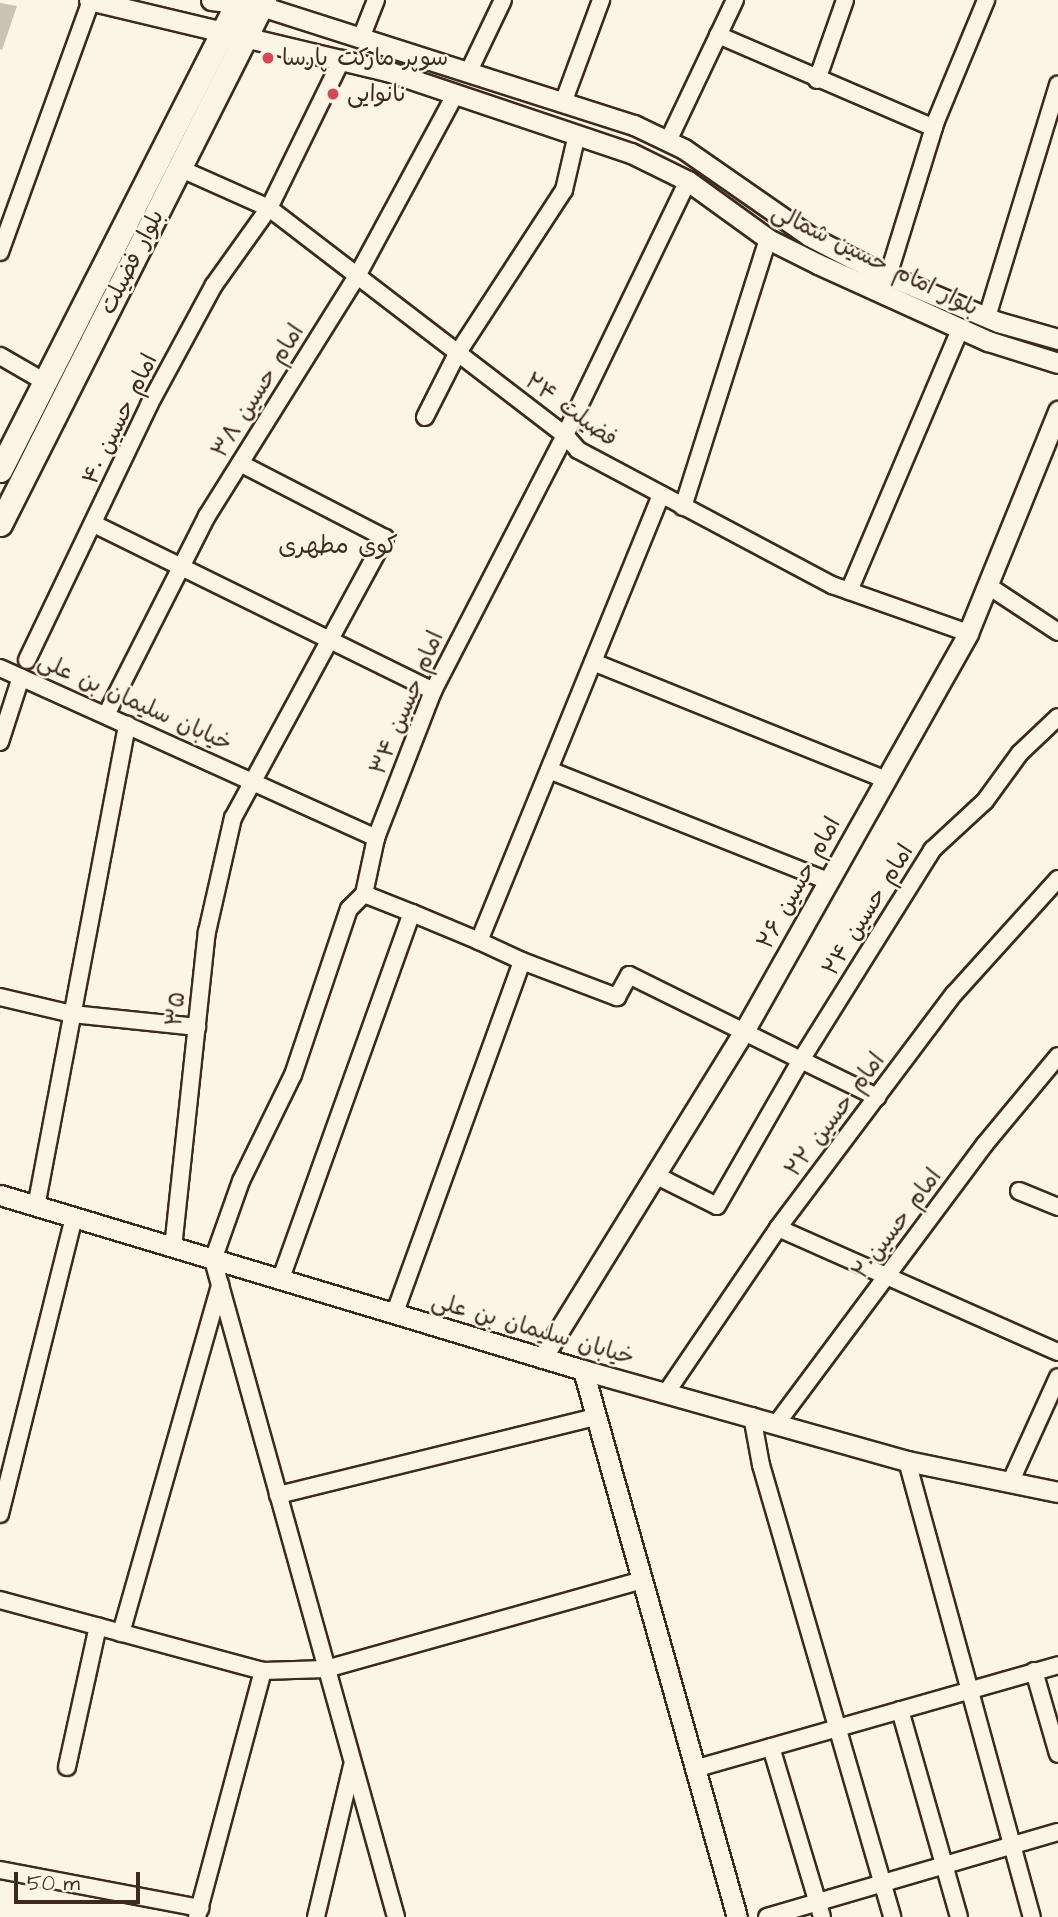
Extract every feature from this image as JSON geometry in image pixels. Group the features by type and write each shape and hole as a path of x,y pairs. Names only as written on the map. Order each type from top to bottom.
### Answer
{"main road":[{"name":"بلوار فضیلت","path":"0,470 222,31 250,2"},
{"name":"بلوار فضیلت","path":"0,524 245,37 250,2"},
{"path":"73,327 94,337"}],"street":[{"name":"بلوار امام حسین شمالی","path":"90,0 342,59 577,134 688,181 768,239 960,329 1058,363"},
{"path":"0,252 90,0"},
{"name":"بلوار امام حسین شمالی","path":"212,0 250,2 563,103 668,141 809,236 888,276 987,317 1058,339"},
{"path":"361,38 376,0"},
{"path":"468,73 503,0"},
{"path":"563,103 601,0"},
{"path":"668,141 735,0"},
{"path":"817,80 845,0"},
{"path":"888,276 934,128 986,0"},
{"path":"718,35 817,80 934,128"},
{"name":"امام حسین ۴۰","path":"27,660 149,405 214,285 269,208 342,59"},
{"path":"497,107 507,85"},
{"path":"987,317 1052,120 1058,85"},
{"name":"امام حسین ۳۸","path":"106,716 182,565 240,463 356,278 455,94"},
{"path":"425,416 457,354 564,190 577,134"},
{"name":"فضیلت ۲۴","path":"179,168 269,208 356,278 565,435 578,450 683,507 849,591 968,633"},
{"name":"امام حسین ۳۴","path":"213,1260 240,1181 293,1075 349,909 364,894 376,838 433,691 565,435 688,181"},
{"path":"683,507 768,239"},
{"path":"849,591 960,329"},
{"path":"0,356 45,382"},
{"name":"امام حسین ۲۶","path":"542,1358 743,1033 968,633 1058,411"},
{"name":"۳۵","path":"173,1248 207,932 233,818 250,781 385,538 240,463"},
{"path":"479,941 661,495"},
{"path":"94,524 182,565 433,691"},
{"path":"988,585 1058,632"},
{"path":"593,662 886,780"},
{"name":"خیابان سلیمان بن علی","path":"0,668 376,838"},
{"path":"0,742 21,677"},
{"name":"امام حسین ۲۴","path":"655,1175 717,1206 801,1060 932,850 985,801 1020,753 1058,718"},
{"path":"36,1207 127,724"},
{"path":"549,770 828,881"},
{"name":"امام حسین ۲۲","path":"666,1392 778,1228 954,994 1058,879"},
{"path":"364,894 522,961 617,997 629,975 877,1097"},
{"path":"280,1281 412,913"},
{"path":"394,1315 522,961"},
{"path":"0,997 72,1014 197,1027"},
{"name":"امام حسین۲۰","path":"777,1423 985,1144 1058,1056"},
{"path":"1019,1191 1058,1207"},
{"name":"خیابان سلیمان بن علی","path":"0,1195 394,1315 907,1461 1058,1492"},
{"path":"0,1514 74,1218"},
{"path":"778,1228 1058,1352"},
{"path":"213,1260 396,1917"},
{"path":"121,1633 221,1284"},
{"path":"583,1370 639,1581 737,1917"},
{"path":"1010,1483 1058,1377"},
{"path":"752,1416 761,1465 892,1917"},
{"path":"278,1495 595,1417"},
{"path":"907,1461 1032,1917"},
{"path":"0,1600 263,1671 326,1669 639,1581"},
{"path":"67,1767 98,1626"},
{"path":"694,1769 1058,1665"},
{"path":"0,1870 199,1912 263,1671"},
{"path":"1034,1671 1058,1754"},
{"path":"900,1710 959,1917"},
{"path":"771,1747 820,1910"},
{"path":"316,1917 353,1763"},
{"path":"767,1917 820,1910 883,1883 1058,1832"}],"building":[{"path":"0,3 17,6 2,50 0,49"}],"place":[{"name":"سوپر مارکت پارسا","path":"268,58"},
{"name":"نانوایی","path":"333,94"}],"district":[{"name":"کوی مطهری","path":"338,547"}]}
